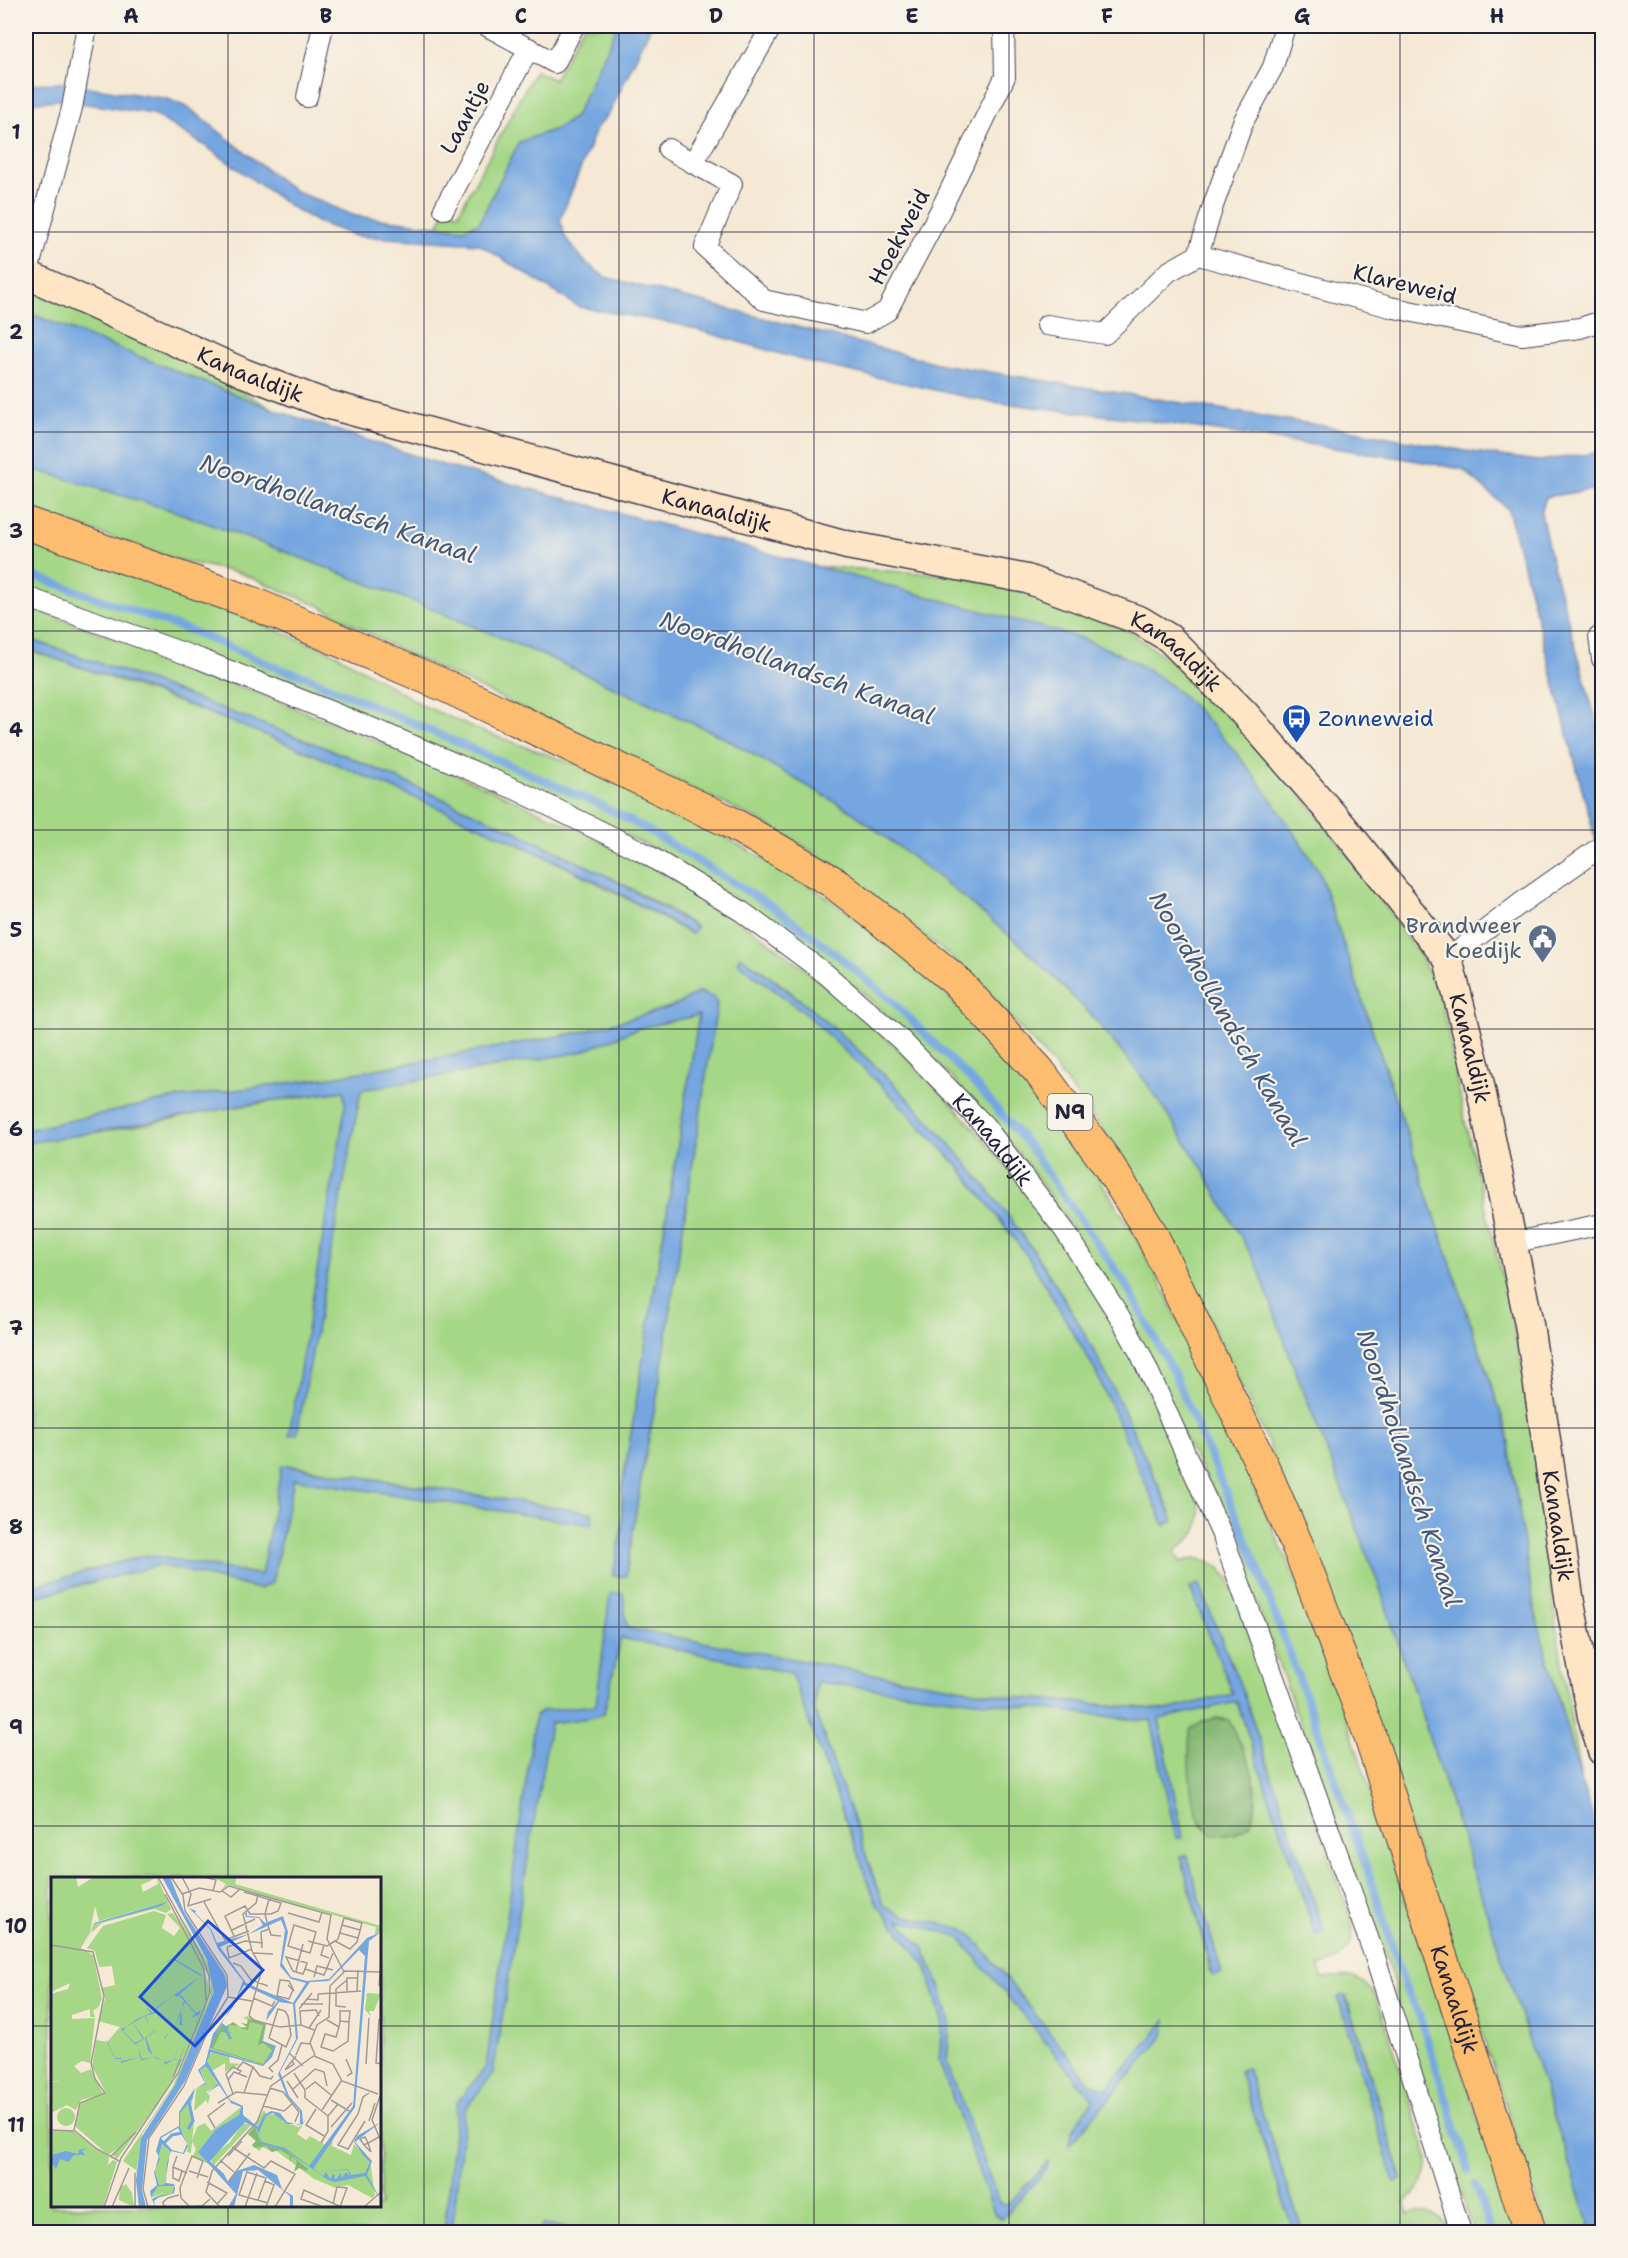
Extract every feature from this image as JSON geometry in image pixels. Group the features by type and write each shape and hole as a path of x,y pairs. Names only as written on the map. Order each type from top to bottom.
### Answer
{"main road":[{"name":"Kanaaldijk","path":"26,523 250,602 448,687 728,821 833,882 878,917 955,980 1039,1071 1107,1162 1151,1233 1267,1476 1301,1554 1367,1727 1530,2232"}],"street":[{"path":"26,274 72,108 87,26"},
{"path":"307,97 323,26"},
{"path":"487,26 555,63 574,26"},
{"path":"668,149 693,163 772,26"},
{"name":"Hoekweid","path":"693,163 732,184 705,247 764,300 866,323 887,311 940,211 1005,77 1004,26"},
{"path":"1047,325 1106,334 1168,272 1198,255 1243,122 1273,67 1285,26"},
{"name":"Laantje","path":"444,209 529,48"},
{"name":"Klareweid","path":"1198,255 1390,307 1522,335 1580,328 1602,321"},
{"name":"Kanaaldijk","path":"26,274 244,373 326,404 847,545 1027,579 1141,621 1169,638 1244,713 1344,828 1448,959 1479,1080 1529,1324 1570,1603 1592,1716 1602,1751"},
{"name":"Kanaaldijk","path":"26,597 158,643 349,718 518,790 641,851 741,911 826,974 901,1040 985,1126 1065,1231 1120,1317 1141,1355 1223,1537 1375,1958 1461,2232"},
{"path":"1602,635 1599,637 1602,659"},
{"path":"1448,959 1521,903 1599,848"},
{"path":"1511,1243 1602,1224"}],"green space":[{"path":"583,26 617,26 575,117 558,128 519,142 479,223 463,229 438,226 447,208 458,214 535,71 554,80"},
{"path":"26,289 109,319 275,410 26,312"},
{"path":"26,467 174,511 415,602 552,659 723,737 851,811 941,879 1022,946 1092,1015 1147,1083 1199,1163 1257,1265 1379,1585 1592,2232 1547,2232 1453,1946 1268,1442 1191,1280 1143,1189 1105,1132 1054,1066 995,1000 951,957 857,883 805,847 755,818 400,650 322,607 240,573 178,560 26,508"},
{"path":"26,538 180,591 336,654 424,706 476,729 580,766 698,822 805,882 851,915 927,977 959,1007 1030,1083 1090,1164 1131,1229 1164,1290 1295,1578 1341,1702 1515,2232 1473,2232 1446,2143 1439,2131 1395,1996 1394,1983 1372,1914 1366,1905 1250,1585 1246,1568 1218,1496 1210,1486 1067,1220 1028,1165 998,1129 953,1079 864,994 772,921 647,845 26,588"},
{"path":"807,566 954,575 1035,593 1128,631 1188,673 1289,779 1353,861 1419,954 1441,998 1465,1122 1511,1314 1535,1436 1554,1611 1581,1781 1534,1608 1507,1432 1319,871 1169,684 1117,653 1081,638"},
{"path":"26,606 232,683 385,745 516,801 595,838 672,879 745,925 829,988 906,1057 978,1133 1043,1215 1106,1312 1147,1390 1200,1507 1195,1533 1175,1551 1180,1562 1202,1559 1214,1563 1229,1579 1352,1920 1350,1945 1341,1956 1319,1967 1322,1979 1341,1976 1356,1979 1368,1987 1379,2003 1428,2157 1427,2170 1419,2188 1411,2198 1405,2201 1409,2214 1421,2213 1439,2218 1451,2232 1303,2232 1247,2068 1239,2071 1294,2232 26,2232 26,1599 160,1565 259,1589 272,1583 293,1479 592,1525 592,1513 288,1465 282,1466 262,1575 147,1555 26,1588 26,1143 149,1124 216,1110 344,1091 345,1108 296,1434 361,1090 581,1052 639,1028 699,1015 622,1489 622,1528 613,1576 625,1576 658,1391 717,1004 699,992 674,1006 582,1032 332,1077 170,1099 26,1130 26,649 197,709 366,775 531,850 691,934 696,927 613,879 513,830 344,755 136,676 26,638","holes":["740,957 770,976 841,1035 947,1142 1003,1210 1054,1282 1085,1334 1174,1521 1165,1525 1093,1366 1029,1258 961,1169 883,1087 806,1014 737,962","1199,1584 1243,1692 1321,1922 1316,1936 1237,1701 1159,1719 1183,1837 1176,1838 1151,1720 816,1681 814,1709 870,1886 791,1673 641,1631 884,1676 1013,1697 1166,1710 1234,1694 1190,1588","1188,1855 1212,1976 1181,1856","1346,1995 1402,2179 1394,2181 1338,1998"]},
{"path":"1216,1718 1229,1720 1244,1751 1255,1785 1255,1807 1250,1825 1235,1834 1213,1835 1204,1827 1196,1811 1191,1789 1190,1730 1202,1722"}],"water":[{"path":"617,26 651,26 610,112 597,127 560,220 565,237 585,262 605,277 941,364 1472,452 1539,461 1602,452 1602,488 1546,497 1541,513 1550,555 1602,742 1602,864 1508,509 1462,469 1136,419 985,401 812,363 677,324 579,307 479,244 355,236 317,222 290,206 204,145 153,114 60,100 26,103 26,84 62,83 168,99 189,108 293,190 355,216 463,229 479,223 519,142 558,128 575,117"},
{"name":"Noordhollandsch Kanaal","path":"26,312 275,410 446,466 1081,638 1127,658 1160,677 1192,705 1252,772 1319,871 1507,1432 1534,1608 1581,1781 1602,1845 1602,2232 1592,2232 1379,1585 1257,1265 1199,1163 1147,1083 1092,1016 1022,946 941,879 851,811 723,737 552,659 415,602 174,511 26,467"},
{"path":"26,638 136,676 344,755 513,830 613,879 696,927 692,934 612,889 550,858 308,752 150,690 26,649"},
{"path":"740,956 838,1032 884,1075 928,1120 1009,1217 1045,1268 1091,1344 1174,1521 1164,1525 1093,1366 1029,1258 961,1169 883,1087 806,1014 737,962"},
{"path":"699,992 715,998 717,1004 658,1391 626,1576 613,1576 622,1528 622,1489 699,1015 639,1028 581,1052 361,1090 297,1434 289,1435 345,1108 344,1091 264,1102 26,1143 26,1130 170,1099 332,1077 582,1032 674,1006"},
{"path":"282,1465 592,1513 592,1525 294,1479 272,1583 259,1589 160,1565 26,1599 26,1588 147,1555 261,1575"},
{"path":"1199,1584 1243,1692 1321,1922 1324,1933 1316,1936 1237,1702 1159,1719 1183,1838 1176,1838 1151,1720 816,1682 814,1709 884,1906 902,1915 964,1929 976,1940 1091,2084 1107,2088 1166,2020 1164,2036 1069,2145 1071,2132 1093,2100 958,1936 898,1920 923,1947 941,1989 950,2022 947,2062 1000,2204 1007,2205 1048,2162 1047,2169 1001,2220 994,2213 939,2061 942,2021 926,1966 876,1903 791,1673 621,1638 604,1714 550,1723 493,2074 465,2109 452,2232 444,2232 457,2102 486,2067 535,1716 542,1711 596,1705 610,1593 623,1593 627,1628 884,1676 1013,1697 1166,1710 1233,1694 1190,1587"},
{"path":"1187,1855 1222,1973 1213,1976 1181,1856"},
{"path":"1345,1995 1402,2179 1394,2182 1338,1997"},
{"path":"1247,2068 1303,2232 1294,2232 1239,2071"},
{"path":"542,2225 617,2232 538,2232"}],"waterway":[{"path":"26,573 196,633 282,670 305,676 596,803 646,829 776,909 835,953 892,1001 969,1078 1026,1142 1125,1283 1174,1374 1257,1565 1375,1892 1405,1987 1419,2014 1469,2170"},
{"path":"1475,2185 1491,2232"}],"place":[{"name":"Zonneweid","path":"1297,744"},
{"name":"Brandweer Koedijk","path":"1543,964"}]}
